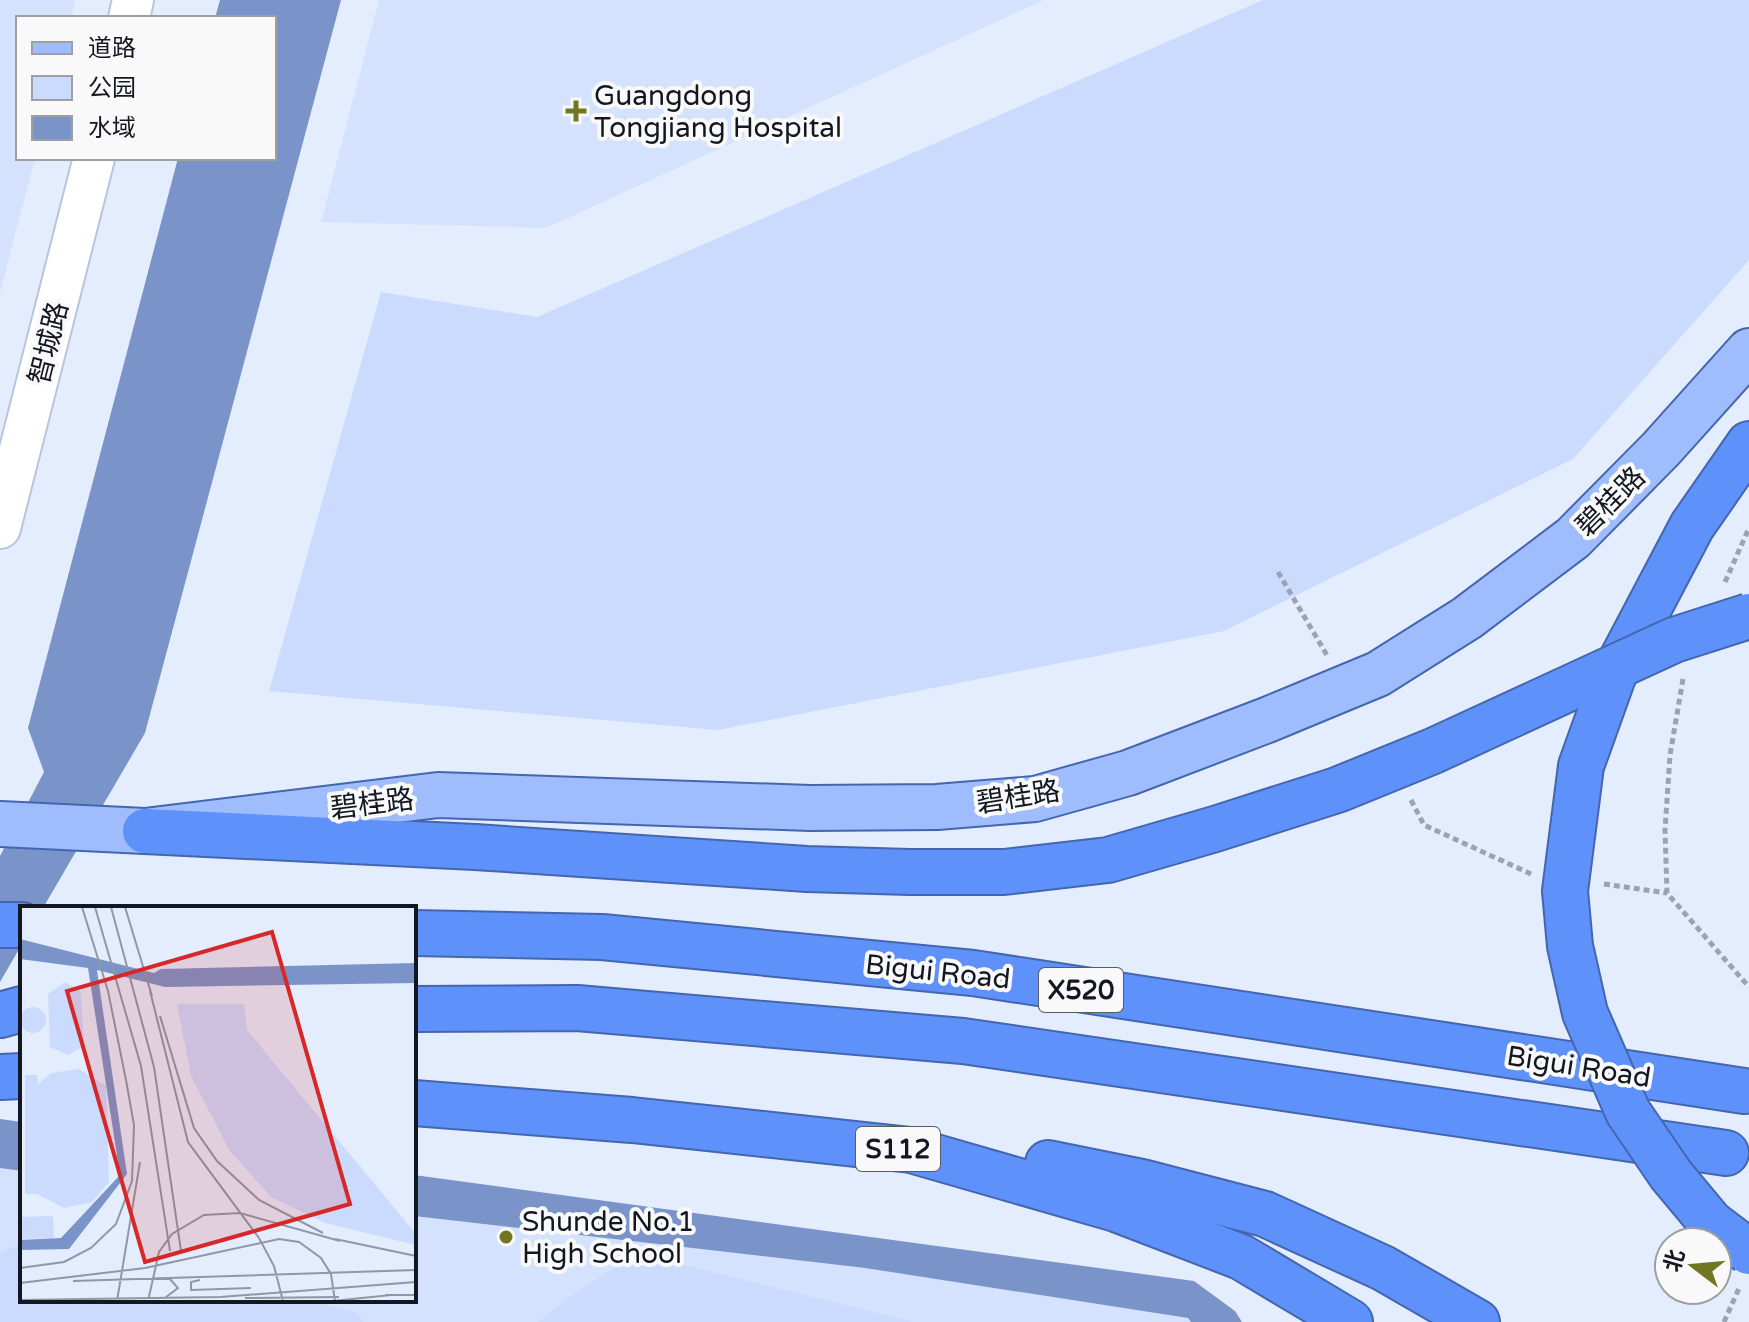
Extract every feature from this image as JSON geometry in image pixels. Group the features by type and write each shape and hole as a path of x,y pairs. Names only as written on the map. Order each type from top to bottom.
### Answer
{"highway":[{"path":"1749,444 1692,526 1614,674 1581,766 1565,891 1570,946 1585,1013 1628,1112 1671,1175 1711,1223 1749,1252"},
{"path":"145,831 475,847 792,869 1004,872 1108,860 1337,790 1433,751 1674,640 1737,600"},
{"name":"Bigui Road","path":"416,933 602,937 973,973 1744,1091"},
{"path":"0,1008 20,1009"},
{"name":"X520","path":"416,1009 577,1008 963,1041 1726,1153"},
{"path":"0,1015 20,1010"},
{"path":"0,1077 20,1076"},
{"name":"S112","path":"416,1103 632,1120 911,1150 1116,1209 1241,1257 1350,1322"},
{"path":"911,1150 1055,1164 1142,1182 1265,1214 1383,1268 1477,1322"}],"main road":[{"name":"碧桂路","path":"145,831 438,795 810,808 937,807 1035,799 1128,773 1378,674 1467,618 1573,538 1661,449 1749,351"},
{"path":"0,824 145,831"}],"street":[{"name":"智城路","path":"0,528 93,160"}],"path":[{"path":"1737,600 1749,528"},
{"path":"1687,669 1681,684 1670,755 1665,830 1667,893 1749,987"}],"shaded area":[{"path":"0,0 75,0 71,16 16,16 16,160 34,160 0,293"},
{"name":"Guangdong Tongjiang Hospital","path":"379,0 1044,0 546,228 321,222"},
{"name":"Shunde No.1 High School","path":"0,1168 20,1171 20,1302 416,1302 416,1216 865,1268 1189,1318 1191,1322 0,1322"}],"green space":[{"path":"1263,0 1749,0 1749,260 1573,459 1224,631 718,730 269,691 381,292 537,317"},
{"path":"20,1244 20,1302 313,1302 356,1312 363,1322 0,1322 0,1253"},
{"path":"636,1253 913,1322 538,1322"}],"water":[{"path":"220,0 341,0 145,733 44,906 20,906 20,947 0,982 0,856 44,772 28,728 177,160 276,160 276,16 216,16"},
{"path":"0,1119 20,1122 20,1171 0,1168"},
{"path":"416,1175 1194,1281 1235,1311 1242,1322 1191,1322 1188,1318 865,1268 416,1216"}],"place":[{"name":"Guangdong Tongjiang Hospital","path":"576,111"},
{"name":"Shunde No.1 High School","path":"506,1237"}]}
